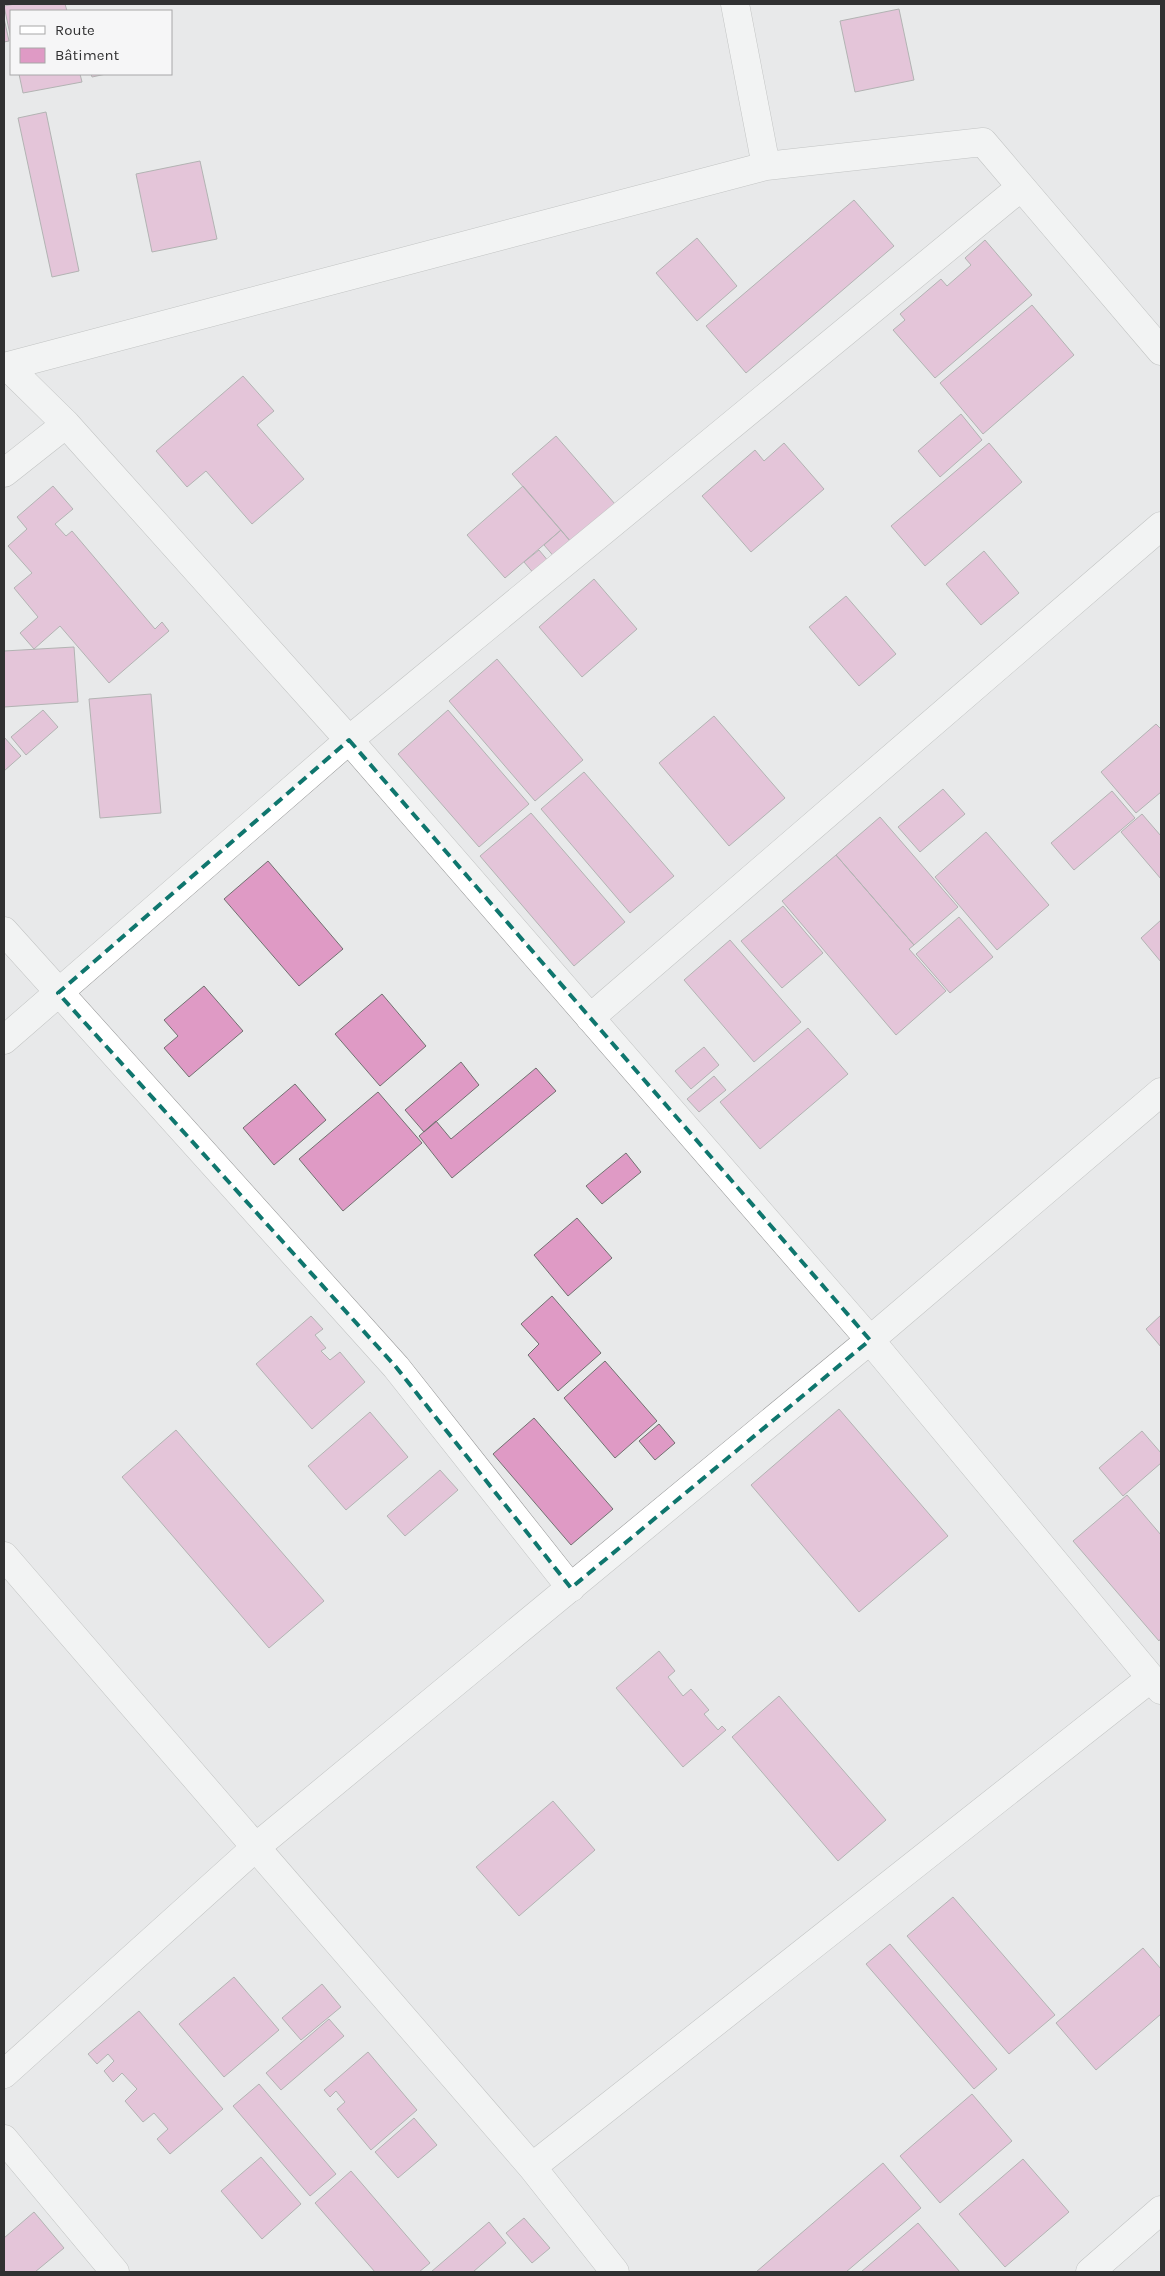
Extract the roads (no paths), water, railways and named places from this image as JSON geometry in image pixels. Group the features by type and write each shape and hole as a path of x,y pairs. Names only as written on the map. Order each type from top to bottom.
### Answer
{"street":[{"path":"735,4 766,166"},
{"path":"5,366 766,166 983,142 1161,351"},
{"path":"4,1040 348,740 1021,187"},
{"path":"5,366 66,424 348,740 870,1340 1156,1684 532,2167"},
{"path":"4,473 66,424"},
{"path":"590,1018 1161,526"},
{"path":"4,931 396,1367 571,1588"},
{"path":"4,2074 256,1847 870,1340 1161,1092"},
{"path":"4,1556 532,2167 615,2272"},
{"path":"4,2139 115,2272"},
{"path":"1090,2272 1161,2210"}]}
